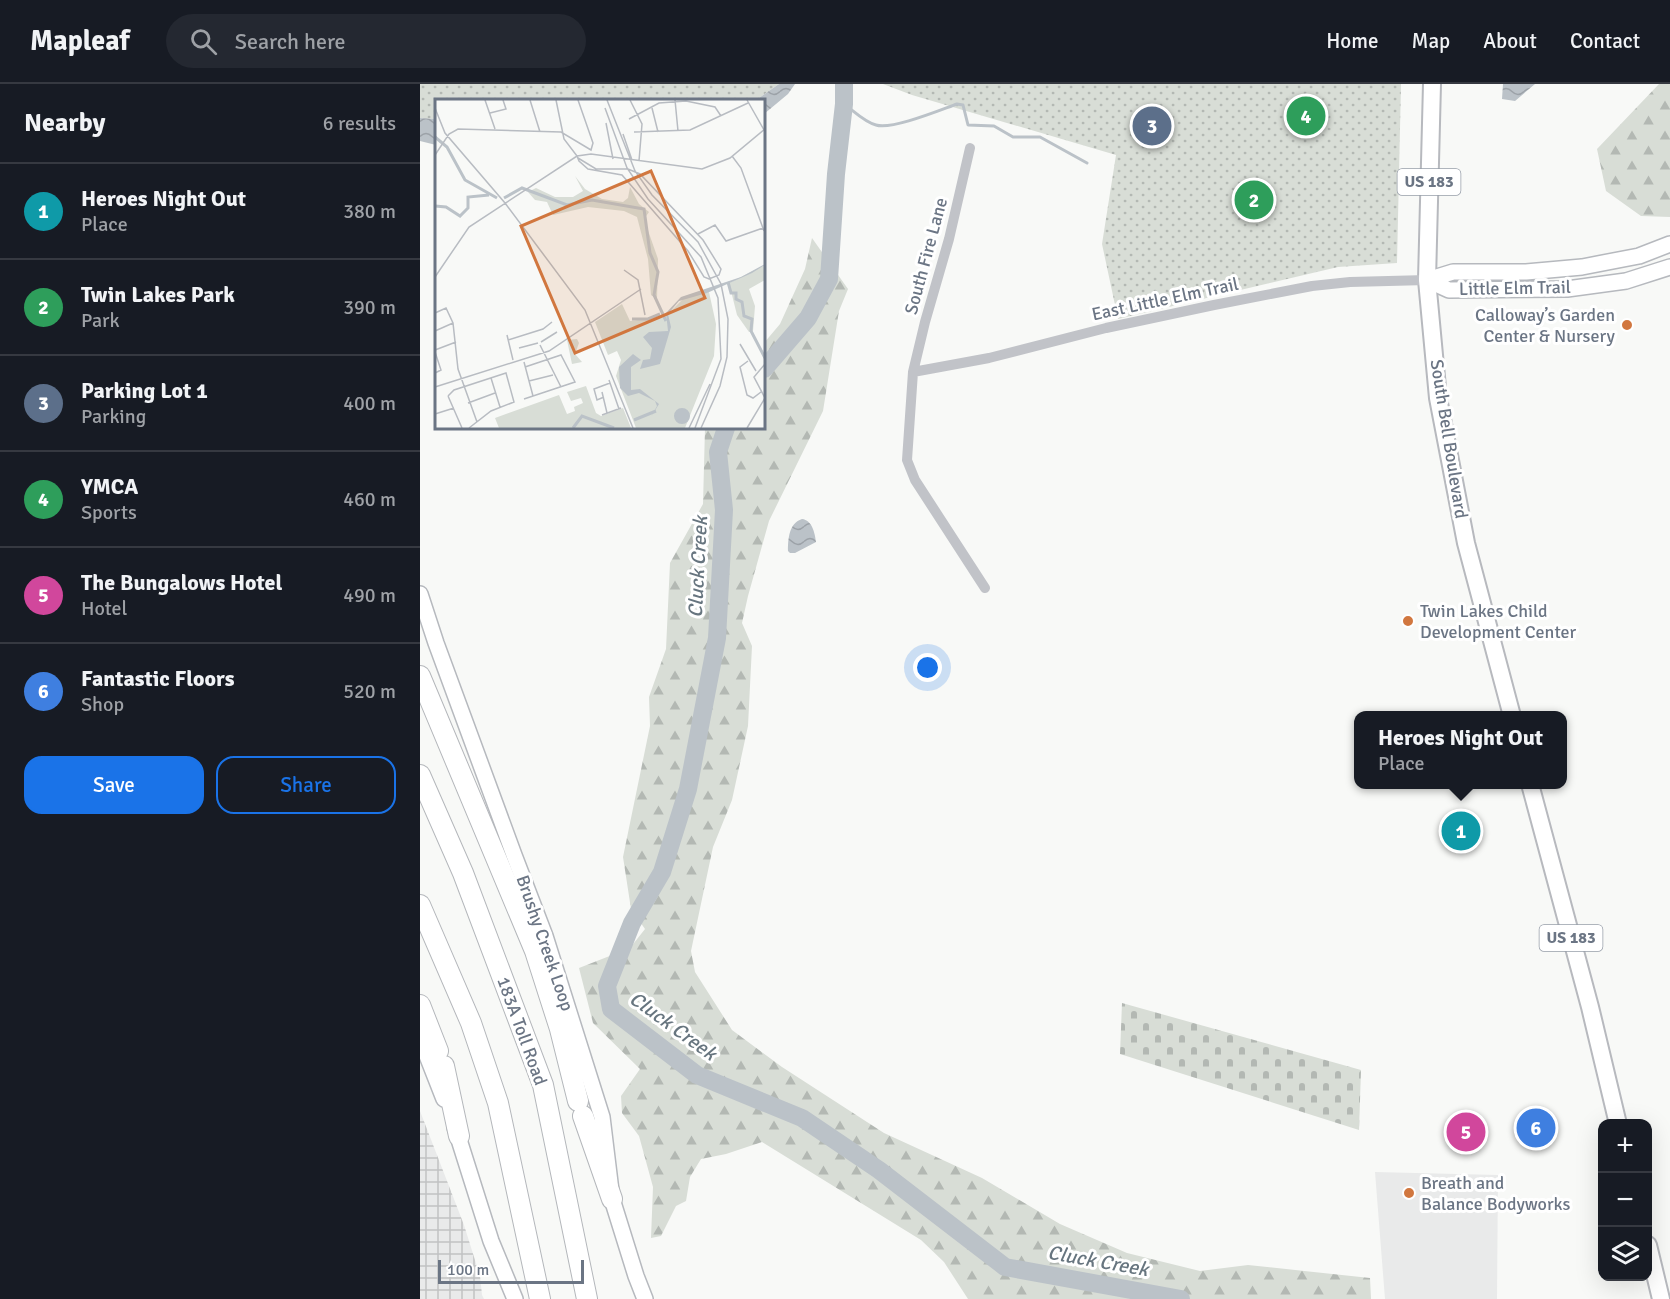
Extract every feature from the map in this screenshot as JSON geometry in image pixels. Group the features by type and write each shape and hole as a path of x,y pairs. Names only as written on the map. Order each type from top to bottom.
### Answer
{"highway":[{"path":"420,676 535,951 560,1029 581,1109 612,1199"},
{"name":"183A Toll Road","path":"420,775 463,873 543,1085 587,1299"},
{"path":"420,905 471,1023 498,1103 540,1299"},
{"path":"420,1005 441,1058 459,1136"}],"main road":[{"name":"South Bell Boulevard","path":"1432,84 1427,280 1438,398 1466,543 1511,711"},
{"name":"Little Elm Trail","path":"1427,280 1453,272 1526,272 1582,267 1639,256 1670,244"},
{"name":"Little Elm Trail","path":"1427,280 1449,290 1566,289 1626,281 1670,267"},
{"name":"Brushy Creek Loop","path":"420,594 436,644 545,936 602,1117 612,1199 645,1299"},
{"name":"US 183","path":"1531,789 1590,1007 1617,1119"},
{"path":"420,1038 459,1136 491,1241 515,1299"},
{"path":"1652,1264 1661,1299"}],"street":[{"name":"South Fire Lane","path":"970,148 949,239 913,372 907,460 915,480 985,588"},
{"name":"East Little Elm Trail","path":"913,372 989,358 1128,323 1312,286 1350,282 1427,280"}],"shaded area":[{"path":"420,1111 464,1225 480,1276 484,1299 420,1299"},
{"path":"1375,1172 1498,1175 1497,1299 1385,1299"}],"green space":[{"path":"420,84 779,84 757,99 435,99 435,119 420,118"},
{"path":"883,84 1401,84 1397,263 1338,267 1118,319 1102,244 1116,155 912,95"},
{"path":"1659,84 1670,84 1670,217 1641,216 1606,191 1597,149"},
{"path":"812,238 848,289 839,311 823,411 769,521 748,596 742,623 752,646 748,726 732,800 713,847 691,951 695,972 732,1030 782,1067 884,1133 982,1178 1060,1224 1127,1253 1200,1271 1248,1265 1370,1278 1371,1299 968,1299 944,1262 921,1240 762,1142 726,1154 701,1159 690,1177 686,1201 676,1206 661,1236 651,1238 653,1187 639,1136 622,1113 621,1096 640,1069 593,1023 579,968 630,948 645,929 631,909 623,857 650,726 649,697 666,649 670,563 703,504 705,429 765,429 765,342 780,324 805,269"},
{"path":"1122,1003 1361,1070 1359,1130 1120,1054"}],"water":[{"path":"779,84 795,84 788,94 765,113 765,99 757,99"},
{"path":"1503,84 1535,84 1515,101 1502,99"},
{"path":"420,118 435,119 435,145 420,141"},
{"path":"802,519 811,524 816,542 795,553 790,553 788,542 790,532 794,524"}],"waterway":[{"name":"Cluck Creek","path":"765,368 808,318 829,279 844,84"},
{"path":"844,104 867,121 883,126 916,119 957,104 963,105 968,125 994,126 1013,137 1040,137 1087,163"},
{"name":"Cluck Creek","path":"726,429 718,452 724,510 717,638 688,789 662,872 632,923 607,986 611,1009 697,1075 802,1118 879,1170 1005,1267 1181,1299"}],"place":[{"name":"YMCA","path":"1306,116"},
{"name":"Parking Lot 1","path":"1152,126"},
{"name":"Twin Lakes Park","path":"1254,200"},
{"name":"Calloway’s Garden Center & Nursery","path":"1627,325"},
{"name":"Twin Lakes Child Development Center","path":"1408,621"},
{"name":"Heroes Night Out","path":"1461,831"},
{"name":"Fantastic Floors","path":"1536,1128"},
{"name":"The Bungalows Hotel","path":"1466,1132"},
{"name":"Breath and Balance Bodyworks","path":"1409,1193"}]}
